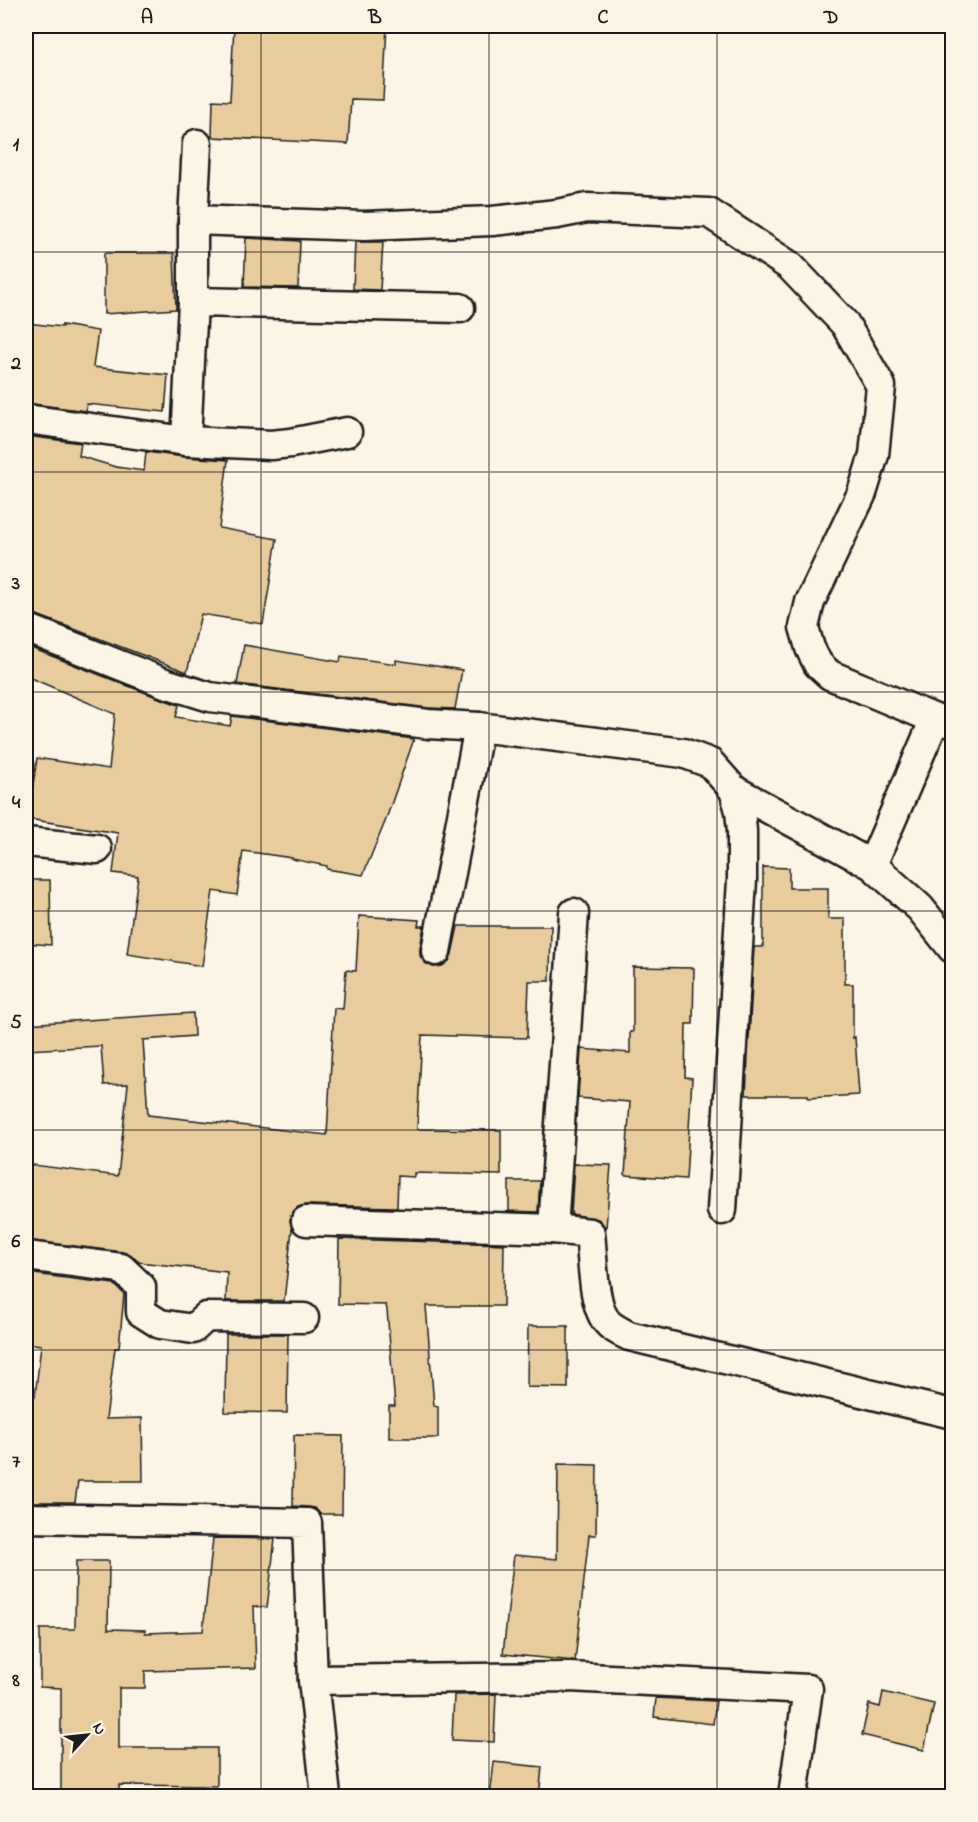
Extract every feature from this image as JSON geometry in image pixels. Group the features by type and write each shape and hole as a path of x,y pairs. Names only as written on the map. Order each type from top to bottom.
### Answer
{"street":[{"path":"186,441 193,302 193,220 197,144"},
{"path":"193,220 364,226 492,221 587,208 709,213 790,266 845,324 881,386 874,456 865,484 810,602 804,627 810,648 818,664 830,675 944,721 872,866"},
{"path":"193,302 460,308"},
{"path":"26,419 186,441 271,445 347,432"},
{"path":"26,628 165,683 210,697 428,724 479,727 683,753 710,763 734,790 872,866 920,908 952,948"},
{"path":"436,951 479,727"},
{"path":"722,1210 742,880 742,831 740,811 734,790"},
{"path":"26,842 97,849"},
{"path":"553,1229 574,913"},
{"path":"306,1221 553,1229 590,1233 597,1297 602,1314 609,1324 629,1336 952,1414"},
{"path":"26,1256 121,1268 141,1287 141,1312 160,1324 193,1329 206,1317 304,1317"},
{"path":"26,1518 307,1522 313,1680 326,1797"},
{"path":"313,1680 568,1677 808,1689 793,1797"}],"building":[{"path":"234,26 387,26 383,100 351,99 348,144 212,137 213,100 230,101"},
{"path":"246,238 300,241 298,288 244,287"},
{"path":"355,242 383,242 380,290 353,289"},
{"path":"104,253 174,253 176,309 104,314"},
{"path":"26,323 62,327 62,325 98,331 93,367 168,375 165,412 87,404 86,411 26,403"},
{"path":"26,436 81,443 79,456 116,467 144,471 146,452 228,460 219,528 277,539 263,624 201,614 187,672 26,612"},
{"path":"244,645 340,662 341,656 396,664 396,660 462,670 455,709 429,708 237,684"},
{"path":"26,646 179,705 176,717 230,726 232,716 414,739 385,822 363,875 327,869 327,866 292,858 243,851 237,895 213,891 202,966 127,954 138,876 113,873 118,833 28,819 37,758 109,769 115,714 26,676"},
{"path":"763,867 789,868 789,888 828,888 828,919 845,919 845,984 853,984 853,1038 855,1037 859,1095 808,1098 808,1095 746,1095 754,947 763,947"},
{"path":"26,880 50,880 51,945 26,943"},
{"path":"359,916 419,920 418,926 424,926 420,956 425,963 433,967 442,966 449,961 458,926 551,926 550,981 529,981 527,1038 422,1035 417,1129 501,1130 501,1175 414,1173 414,1177 398,1176 397,1207 307,1205 298,1207 292,1213 290,1220 292,1229 284,1301 226,1301 227,1272 139,1262 123,1252 26,1240 26,1164 118,1176 128,1084 104,1085 101,1046 26,1050 26,1024 193,1013 194,1036 143,1040 148,1115 327,1135 334,1008 343,1009 346,970 356,971"},
{"path":"633,967 694,968 693,1024 686,1024 685,1077 692,1078 686,1179 625,1175 630,1102 578,1098 581,1049 630,1053 630,1032 633,1032"},
{"path":"574,1164 611,1165 606,1228 598,1219 571,1214"},
{"path":"509,1181 540,1181 538,1212 509,1211"},
{"path":"339,1239 504,1244 503,1306 426,1306 434,1406 438,1407 438,1438 389,1438 389,1406 395,1406 386,1305 338,1304"},
{"path":"26,1273 114,1284 124,1294 119,1348 115,1348 106,1419 142,1418 143,1481 78,1481 75,1502 26,1502 26,1424 29,1396 35,1397 41,1345 26,1343"},
{"path":"528,1326 568,1326 568,1388 527,1387"},
{"path":"226,1334 288,1334 287,1413 225,1412"},
{"path":"294,1435 343,1436 342,1514 320,1514 315,1508 293,1506"},
{"path":"558,1464 597,1465 596,1535 589,1535 575,1661 503,1654 514,1555 557,1559"},
{"path":"213,1538 275,1539 267,1608 254,1606 256,1668 145,1671 145,1688 119,1688 119,1748 217,1748 217,1786 119,1785 119,1797 61,1797 61,1688 40,1687 40,1629 75,1629 76,1561 109,1561 108,1629 145,1630 145,1633 203,1631"},
{"path":"883,1692 934,1704 924,1750 862,1735 869,1704 880,1707"},
{"path":"496,1694 494,1742 452,1740 454,1695"},
{"path":"656,1698 716,1701 713,1724 654,1717"},
{"path":"494,1762 542,1767 539,1797 490,1797"}]}
